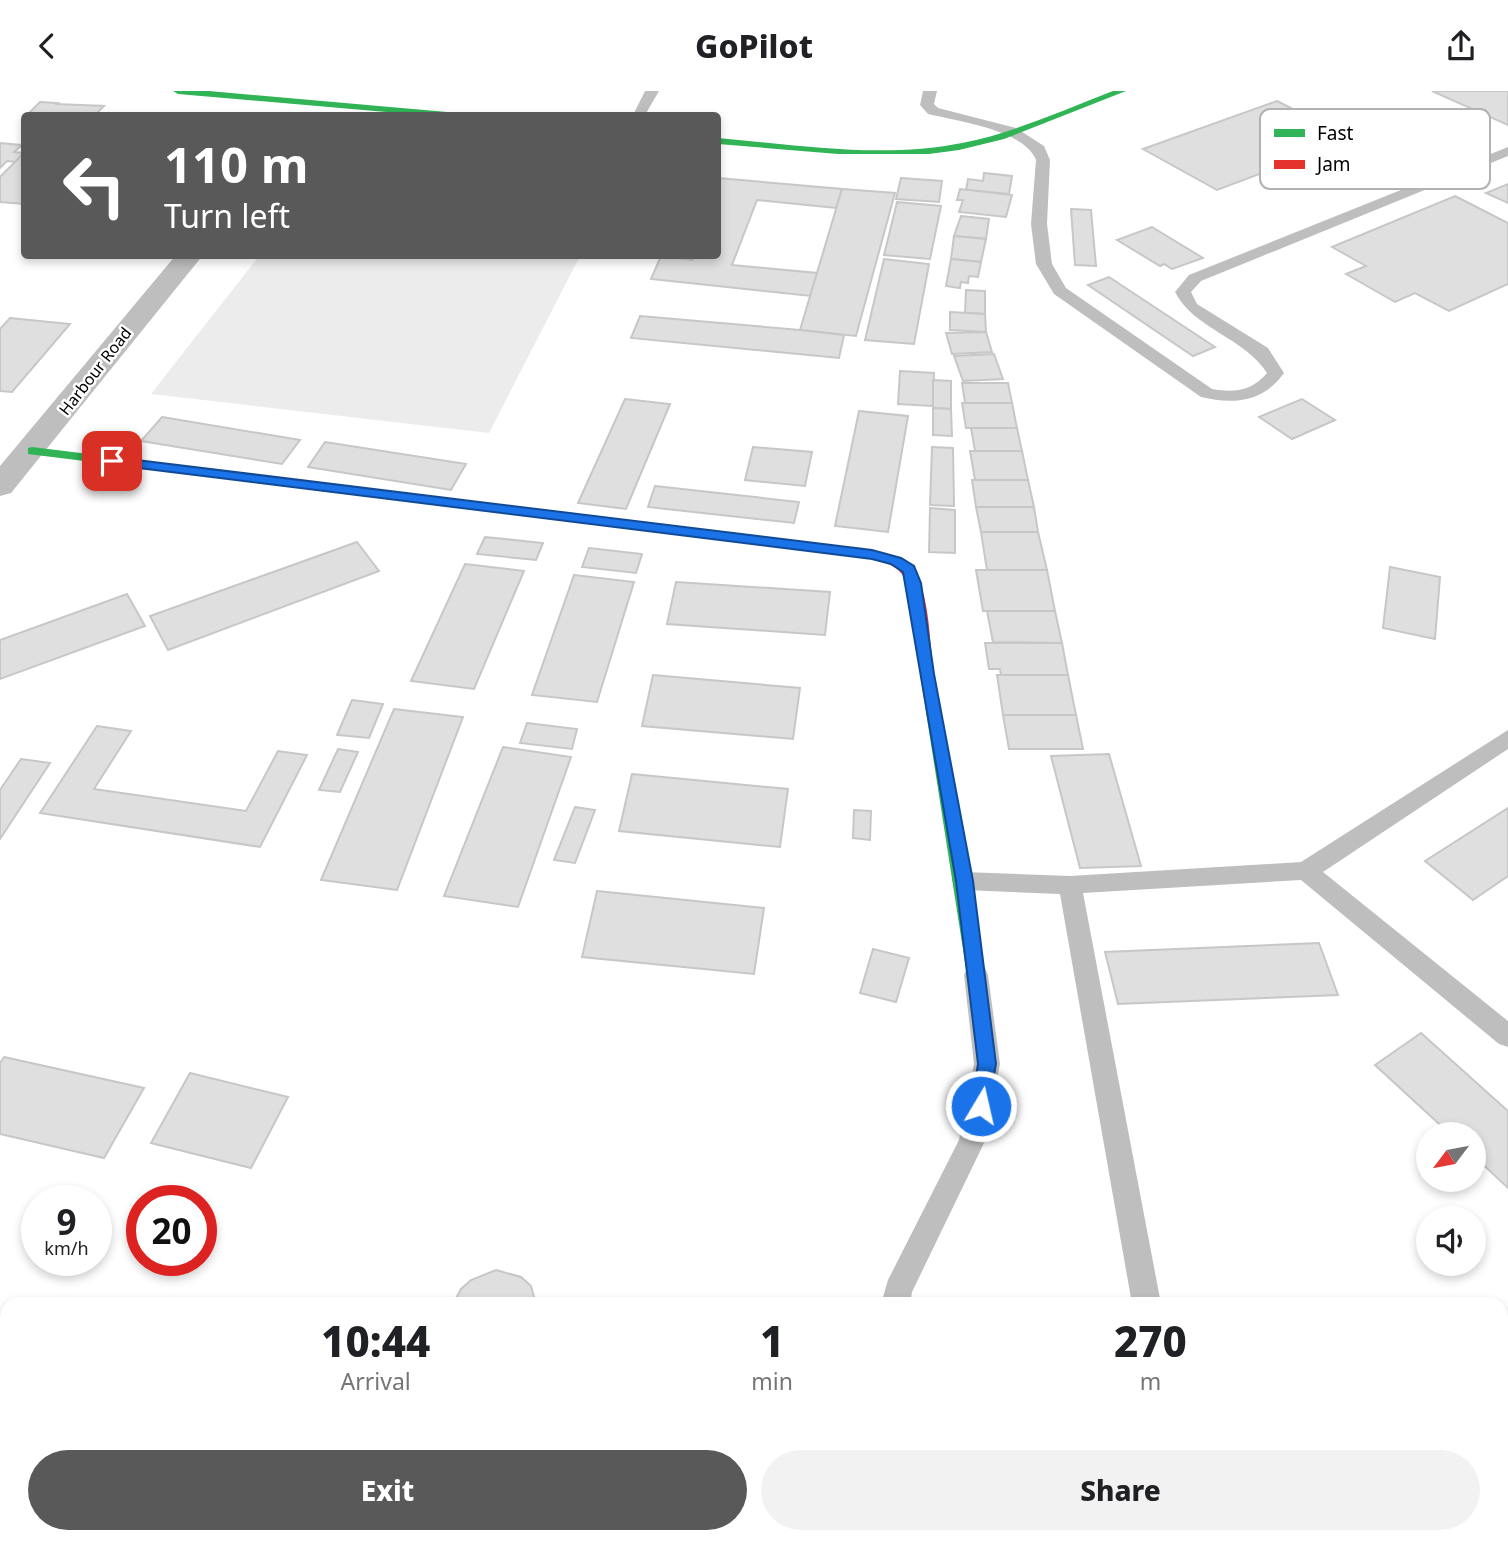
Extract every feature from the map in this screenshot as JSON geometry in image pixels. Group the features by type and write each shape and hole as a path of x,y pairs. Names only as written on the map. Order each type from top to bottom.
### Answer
{"street":[{"path":"177,91 415,112"},
{"path":"721,141 883,152 938,150 1011,131 1121,91"},
{"name":"Harbour Road","path":"0,486 32,451 187,259"},
{"path":"32,451 872,555 896,561 909,569 914,583 926,674 964,881 976,975"}],"lane":[{"path":"641,112 652,91"},
{"path":"930,91 927,104 933,111 1011,131 1039,149 1043,160 1044,182 1039,224 1044,264 1060,291 1208,393 1232,398 1264,390 1276,373 1262,352 1191,307 1183,292 1195,278 1414,189"},
{"path":"1490,158 1508,151"},
{"path":"964,881 1070,885 1306,871 1508,738"},
{"path":"1306,871 1508,1036"},
{"path":"1070,885 1146,1297"},
{"path":"896,1297 972,1141 987,1064 976,975"}],"shaded area":[{"path":"257,259 578,259 489,433 151,394"}],"building":[{"path":"1432,91 1508,91 1508,125 1490,117 1490,109 1472,109"},
{"path":"1277,101 1293,109 1260,109 1260,174 1217,190 1143,149"},
{"path":"40,102 104,106 98,112 30,112"},
{"path":"0,143 21,145 14,152 21,153 16,162 7,161 0,168"},
{"path":"21,156 21,204 0,202 0,177"},
{"path":"984,173 1012,176 1009,194 966,190 968,179 983,181"},
{"path":"721,178 842,189 836,208 757,200 732,265 817,273 811,296 651,279 660,259 721,259"},
{"path":"901,178 942,181 939,202 896,199"},
{"path":"1508,184 1508,203 1486,193"},
{"path":"842,189 895,193 856,336 800,330"},
{"path":"960,189 1012,195 1006,217 959,212 963,200 957,200"},
{"path":"1455,196 1508,223 1508,284 1449,311 1415,293 1395,302 1346,274 1366,266 1332,247"},
{"path":"897,202 941,206 930,259 884,255"},
{"path":"1071,209 1091,210 1096,266 1075,265"},
{"path":"961,216 989,219 986,239 954,236"},
{"path":"1152,227 1203,258 1172,269 1164,264 1160,266 1117,240"},
{"path":"954,236 986,239 981,262 951,259"},
{"path":"884,259 929,264 914,344 865,340"},
{"path":"951,259 981,262 978,277 969,276 968,283 961,282 960,288 946,286"},
{"path":"1109,277 1215,347 1193,356 1088,285"},
{"path":"966,290 985,291 985,314 965,313"},
{"path":"950,312 985,314 986,332 950,330"},
{"path":"640,316 844,335 839,358 631,338"},
{"path":"10,318 70,324 12,392 0,391 0,329"},
{"path":"986,332 992,352 952,354 946,333"},
{"path":"994,354 1003,379 963,381 954,356"},
{"path":"900,371 934,373 933,406 898,404"},
{"path":"933,380 951,381 951,409 933,408"},
{"path":"962,383 1008,383 1012,403 965,403"},
{"path":"625,399 670,404 626,509 578,503"},
{"path":"1302,399 1335,420 1292,439 1259,417"},
{"path":"962,403 1012,403 1017,428 966,428"},
{"path":"933,408 951,409 952,436 933,435"},
{"path":"859,411 908,416 888,532 835,526"},
{"path":"162,417 300,440 282,464 141,441"},
{"path":"971,428 1017,428 1022,451 975,451"},
{"path":"325,442 466,464 451,490 308,467"},
{"path":"753,447 812,452 805,486 745,480"},
{"path":"932,447 953,448 954,506 930,505"},
{"path":"970,451 1022,451 1028,480 975,480"},
{"path":"972,480 1028,480 1034,507 976,507"},
{"path":"655,486 799,502 794,523 648,507"},
{"path":"976,507 1034,507 1038,532 981,532"},
{"path":"930,508 955,510 955,553 929,552"},
{"path":"981,532 1038,532 1047,570 987,570"},
{"path":"485,537 543,543 536,560 477,554"},
{"path":"357,542 379,571 168,650 150,616"},
{"path":"589,548 642,554 636,573 582,567"},
{"path":"465,564 524,571 474,689 411,681"},
{"path":"1390,567 1440,577 1435,639 1383,628"},
{"path":"976,570 1047,570 1055,611 983,611"},
{"path":"574,575 634,582 597,702 532,695"},
{"path":"676,582 830,592 825,635 667,624"},
{"path":"127,594 145,626 0,679 0,640"},
{"path":"987,611 1055,611 1062,643 993,642"},
{"path":"985,643 1062,643 1068,675 1001,675 1000,669 989,669"},
{"path":"653,675 800,688 793,739 642,726"},
{"path":"997,675 1068,675 1076,715 1003,715"},
{"path":"352,700 383,704 369,738 337,735"},
{"path":"394,709 463,717 397,890 321,880"},
{"path":"1003,715 1076,715 1083,749 1009,749"},
{"path":"527,723 577,729 572,749 520,743"},
{"path":"97,726 131,731 94,789 246,811 278,751 307,755 260,847 40,813"},
{"path":"503,747 571,757 518,907 444,896"},
{"path":"338,749 358,752 340,792 319,790"},
{"path":"1109,754 1141,866 1080,868 1051,756"},
{"path":"21,759 50,763 0,839 0,790"},
{"path":"632,774 788,789 780,847 619,831"},
{"path":"575,807 595,810 575,863 554,860"},
{"path":"1508,808 1508,876 1473,900 1425,861"},
{"path":"854,810 871,811 870,840 853,838"},
{"path":"597,891 764,908 754,974 582,957"},
{"path":"1319,943 1338,995 1118,1004 1105,952"},
{"path":"873,949 909,958 896,1002 860,993"},
{"path":"1421,1033 1508,1111 1508,1188 1486,1167 1486,1122 1437,1122 1375,1065"},
{"path":"4,1057 144,1088 104,1158 0,1134 0,1063"},
{"path":"190,1073 288,1097 251,1168 151,1143"},
{"path":"496,1270 521,1277 531,1286 534,1297 457,1297 471,1280"}],"traffic: fast":[{"path":"178,91 413,112"},
{"path":"721,141 868,153 929,151 1000,137 1121,91"},
{"path":"32,451 567,517"},
{"path":"926,667 976,975"}],"traffic: jam":[{"path":"567,517 871,555 895,562 906,570 915,589 926,667"}],"route":[{"path":"112,461 538,516 872,555 896,561 909,569 914,583 926,674 964,881 987,1064 981,1106"}]}
